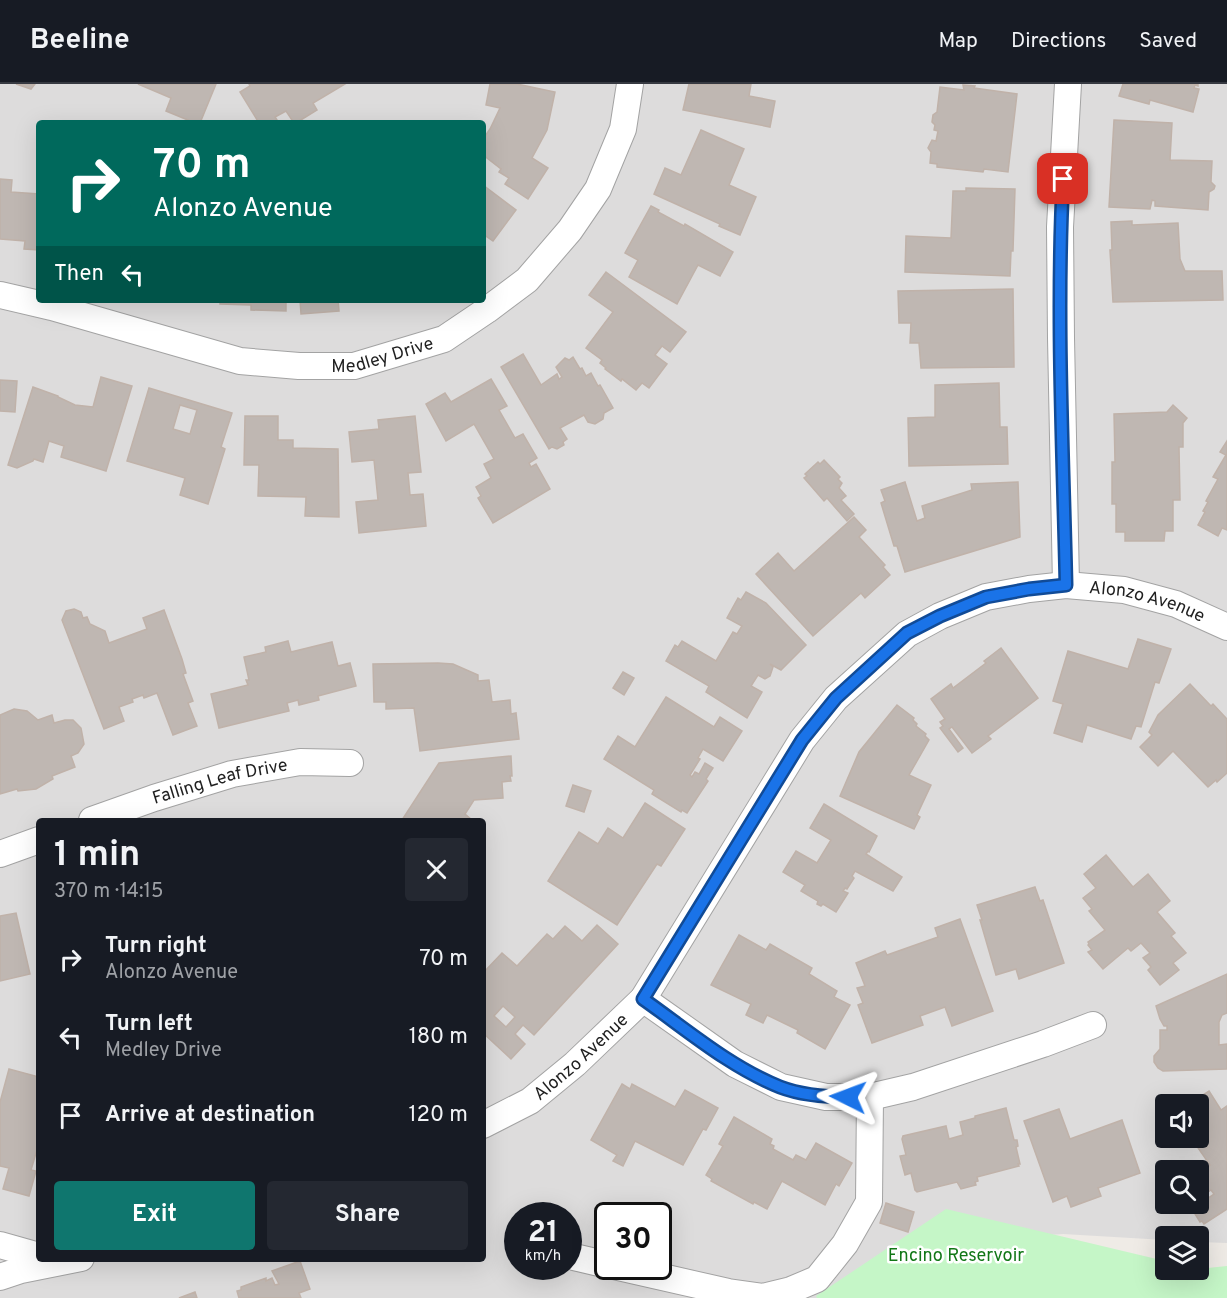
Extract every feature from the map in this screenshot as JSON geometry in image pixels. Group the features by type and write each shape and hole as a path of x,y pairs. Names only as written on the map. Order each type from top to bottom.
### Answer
{"street":[{"name":"Medley Drive","path":"0,295 52,307 240,361 299,366 354,366 433,343 444,339 487,310 526,280 570,230 598,189 619,139 623,129 630,84"},
{"path":"1066,585 1060,338 1060,227 1068,84"},
{"name":"Alonzo Avenue","path":"486,1123 530,1101 575,1064 643,999 802,740 836,698 907,633 986,597 1066,585 1124,590 1176,604 1227,627"},
{"name":"Falling Leaf Drive","path":"98,818 232,774 300,762 350,764"},
{"path":"0,854 36,841"},
{"path":"643,999 735,1064 781,1087 826,1097 870,1097 934,1080 1093,1025"},
{"path":"672,1279 728,1292 764,1297 791,1290 817,1279 845,1244 869,1202 870,1097"},
{"path":"0,1245 36,1253"},
{"path":"0,1277 46,1262"}],"shaded area":[{"path":"0,84 1227,84 1227,1243 1209,1242 1209,1226 1155,1226 1155,1239 1063,1234 1010,1238 825,1298 0,1298"}],"green space":[{"name":"Encino Reservoir","path":"946,1209 1155,1259 1155,1280 1209,1280 1209,1268 1227,1266 1227,1298 817,1298 816,1296"}],"building":[{"path":"16,84 35,84 31,89"},
{"path":"138,84 216,84 201,120 188,120 166,111 171,98"},
{"path":"249,84 345,84 313,103 317,110 301,120 292,120 286,111 275,117 277,120 257,120 240,92 250,86"},
{"path":"490,84 517,84 555,92 547,130 532,158 548,168 528,199 505,184 509,178 499,172 501,169 486,157 486,135 500,108 486,105"},
{"path":"689,84 751,84 749,96 775,101 770,127 683,110"},
{"path":"1123,84 1198,84 1194,88 1199,89 1193,112 1150,100 1149,104 1119,96"},
{"path":"963,85 1017,94 1008,172 937,167 937,164 930,163 931,152 928,148 932,140 936,141 938,131 934,130 935,125 932,122 933,115 937,112 940,87 964,90"},
{"path":"1114,120 1172,123 1170,160 1212,161 1211,182 1215,186 1209,192 1208,210 1155,206 1155,201 1152,200 1150,209 1109,207"},
{"path":"701,130 744,149 729,185 756,197 740,235 654,194 665,168 681,175"},
{"path":"0,179 12,180 11,192 36,194 36,250 24,249 25,241 0,239"},
{"path":"486,187 516,210 493,241 486,236"},
{"path":"966,188 1015,189 1010,276 905,272 906,236 951,238 953,191 966,191"},
{"path":"651,206 659,210 658,212 684,226 685,224 733,252 720,276 698,265 677,304 629,277 638,260 625,253"},
{"path":"1132,221 1132,225 1178,223 1180,259 1185,271 1222,271 1223,300 1113,302 1111,222"},
{"path":"606,272 686,332 670,352 662,346 655,355 667,364 649,388 642,383 636,390 622,379 621,381 605,369 600,363 602,360 586,348 613,312 589,295"},
{"path":"1013,289 1014,367 921,368 919,343 910,343 911,323 899,323 898,291"},
{"path":"286,303 286,311 251,310 251,305 220,304"},
{"path":"300,303 338,303 339,311 301,314"},
{"path":"523,354 541,385 557,374 559,379 562,377 556,367 565,358 569,360 573,357 586,376 591,373 613,408 604,413 603,419 595,424 588,422 584,415 560,428 567,439 563,442 564,445 557,449 552,447 549,449 501,367"},
{"path":"101,377 132,386 106,471 61,457 64,446 49,441 43,462 34,459 17,468 8,465 33,387 75,405 93,407"},
{"path":"491,379 507,406 499,410 515,438 523,434 537,458 529,463 531,467 536,464 550,489 493,523 478,498 481,496 476,487 491,478 484,464 494,459 474,424 446,441 426,404 445,393 451,402"},
{"path":"0,380 17,381 15,412 0,411"},
{"path":"999,383 1000,427 1007,427 1008,464 909,466 908,418 935,417 935,385"},
{"path":"149,388 232,413 221,447 225,449 208,504 180,495 185,478 127,461","holes":["180,405 197,410 190,434 173,429"]},
{"path":"1173,405 1187,418 1183,423 1183,447 1179,447 1180,500 1173,500 1173,531 1165,531 1164,541 1125,541 1125,532 1116,532 1116,504 1112,504 1112,462 1115,462 1114,414 1167,412"},
{"path":"245,416 278,416 278,440 293,440 293,448 338,449 339,517 305,516 306,497 258,496 259,465 244,465"},
{"path":"415,416 421,472 408,473 410,495 423,494 426,526 359,533 356,502 378,500 374,460 352,462 349,432 379,429 378,420"},
{"path":"1227,441 1227,530 1222,528 1218,536 1198,525 1205,512 1203,511 1208,502 1206,501 1218,479 1213,477 1226,455 1220,452"},
{"path":"824,460 840,477 838,479 842,483 839,488 846,496 841,500 854,514 847,521 827,498 824,501 804,478 807,476 805,474 818,462 820,464"},
{"path":"905,482 917,521 925,518 922,506 972,490 971,484 1018,482 1020,537 905,572 897,546 894,546 881,503 885,501 881,490"},
{"path":"854,517 866,530 859,537 885,565 883,567 890,575 865,598 861,593 813,636 756,574 778,553 794,571"},
{"path":"746,592 766,603 806,645 781,670 770,664 773,667 770,676 765,679 758,675 751,686 762,692 747,718 706,692 709,686 666,661 675,645 678,647 682,641 716,661 733,632 737,634 742,626 727,618 738,598 741,600"},
{"path":"74,609 81,612 83,618 87,617 90,624 105,631 109,643 147,629 143,618 164,610 186,673 183,674 193,701 188,703 197,726 173,735 157,693 144,698 143,695 132,699 133,702 119,707 124,721 104,729 62,620 66,611"},
{"path":"1138,639 1171,649 1159,683 1155,682 1141,727 1136,726 1131,739 1087,725 1082,742 1054,733 1063,704 1053,701 1068,651 1128,669"},
{"path":"288,641 291,652 332,642 338,666 350,663 356,686 318,696 319,700 299,705 298,700 287,703 289,711 219,728 211,694 248,685 244,657 266,652 265,647"},
{"path":"1001,648 1038,698 988,736 991,739 972,753 952,727 949,729 963,748 958,752 940,728 943,726 940,722 945,719 931,699 951,684 953,688 986,663 984,661"},
{"path":"373,664 453,664 478,675 478,681 489,680 492,702 510,700 511,714 516,713 519,739 420,751 414,708 386,709 386,702 374,702"},
{"path":"623,672 634,678 624,695 613,688"},
{"path":"1190,684 1227,719 1227,773 1208,787 1173,751 1158,766 1140,747 1152,735 1149,732 1158,715"},
{"path":"666,697 714,727 720,717 742,731 723,761 703,749 690,775 692,777 695,772 699,774 705,763 713,768 706,779 708,781 687,813 682,810 681,812 652,794 654,790 604,759 618,736 635,747"},
{"path":"897,705 914,718 916,726 926,734 929,740 909,775 931,785 917,815 920,817 914,829 840,796 859,752"},
{"path":"14,709 27,711 38,720 52,715 54,723 73,720 81,728 84,744 78,753 71,756 75,767 52,776 53,779 36,789 18,791 17,789 0,794 0,715"},
{"path":"511,756 511,781 502,782 503,798 474,800 465,814 470,818 403,818 439,763"},
{"path":"573,785 591,791 584,812 566,806"},
{"path":"645,803 685,829 661,866 657,864 617,925 548,881 579,832 598,844 608,828 623,838"},
{"path":"824,804 877,836 866,854 902,877 893,891 855,871 852,876 854,878 843,891 848,893 836,912 823,904 821,906 817,904 818,901 801,891 805,885 783,872 796,851 817,863 831,840 810,828"},
{"path":"1106,855 1133,887 1148,874 1170,901 1157,912 1175,933 1171,936 1186,953 1173,963 1179,970 1160,985 1148,970 1151,967 1143,958 1150,953 1141,943 1131,951 1128,948 1103,969 1088,952 1092,950 1088,942 1105,930 1089,911 1092,909 1083,898 1096,888 1084,874"},
{"path":"1035,887 1040,901 1043,900 1064,963 1019,979 1016,969 996,975 977,905"},
{"path":"16,913 30,974 0,981 0,916"},
{"path":"960,919 993,1011 952,1026 945,1007 920,1016 923,1025 872,1043 858,1005 863,1003 857,988 865,986 856,963 885,951 887,955 938,937 935,928"},
{"path":"597,925 618,944 534,1035 523,1025 515,1034 525,1044 511,1059 486,1036 486,970 502,953 517,966 547,934 553,939 565,926 582,941","holes":["503,1006 515,1017 506,1027 494,1016"]},
{"path":"739,935 766,950 770,944 812,968 809,974 837,991 834,997 850,1005 825,1049 797,1033 798,1030 767,1015 763,1023 746,1015 751,1004 711,985"},
{"path":"1227,974 1227,1013 1222,1015 1219,1022 1219,1045 1227,1044 1227,1069 1163,1071 1158,1068 1154,1062 1154,1056 1160,1049 1160,1030 1167,1030 1167,1026 1164,1026 1160,1019 1156,1006"},
{"path":"9,1069 36,1076 36,1153 31,1170 36,1171 29,1196 3,1189 9,1168 0,1166 0,1102"},
{"path":"622,1084 630,1089 632,1084 675,1107 685,1090 718,1108 683,1165 635,1141 623,1166 613,1161 617,1155 591,1140"},
{"path":"1209,1091 1221,1110 1227,1106 1227,1209 1204,1224 1195,1214 1209,1214 1209,1197 1214,1194 1211,1190 1209,1191 1209,1160 1207,1160 1198,1148 1209,1148 1209,1094 1204,1094"},
{"path":"1006,1108 1014,1140 1017,1140 1019,1166 977,1177 976,1185 961,1189 957,1182 917,1192 915,1190 911,1173 905,1175 900,1156 906,1155 903,1136 946,1126 949,1139 963,1135 960,1122"},
{"path":"1059,1109 1070,1139 1122,1120 1140,1173 1098,1188 1101,1196 1071,1207 1067,1196 1053,1202 1024,1121"},
{"path":"734,1117 772,1139 770,1144 774,1146 773,1149 793,1160 796,1155 806,1160 816,1143 852,1163 839,1186 836,1184 825,1205 782,1181 767,1209 754,1202 753,1204 711,1181 712,1179 706,1175 723,1146 719,1144"},
{"path":"886,1203 914,1212 908,1232 880,1223"},
{"path":"300,1262 310,1289 299,1293 301,1298 239,1298 237,1291 241,1290 241,1287 266,1278 266,1281 272,1278 275,1285 279,1284 272,1271"},
{"path":"195,1292 197,1298 179,1298"}],"route":[{"path":"848,1097 826,1097 781,1087 735,1064 643,999 802,740 836,698 907,633 940,616 986,597 1066,585 1060,338 1060,227 1063,179"}]}
